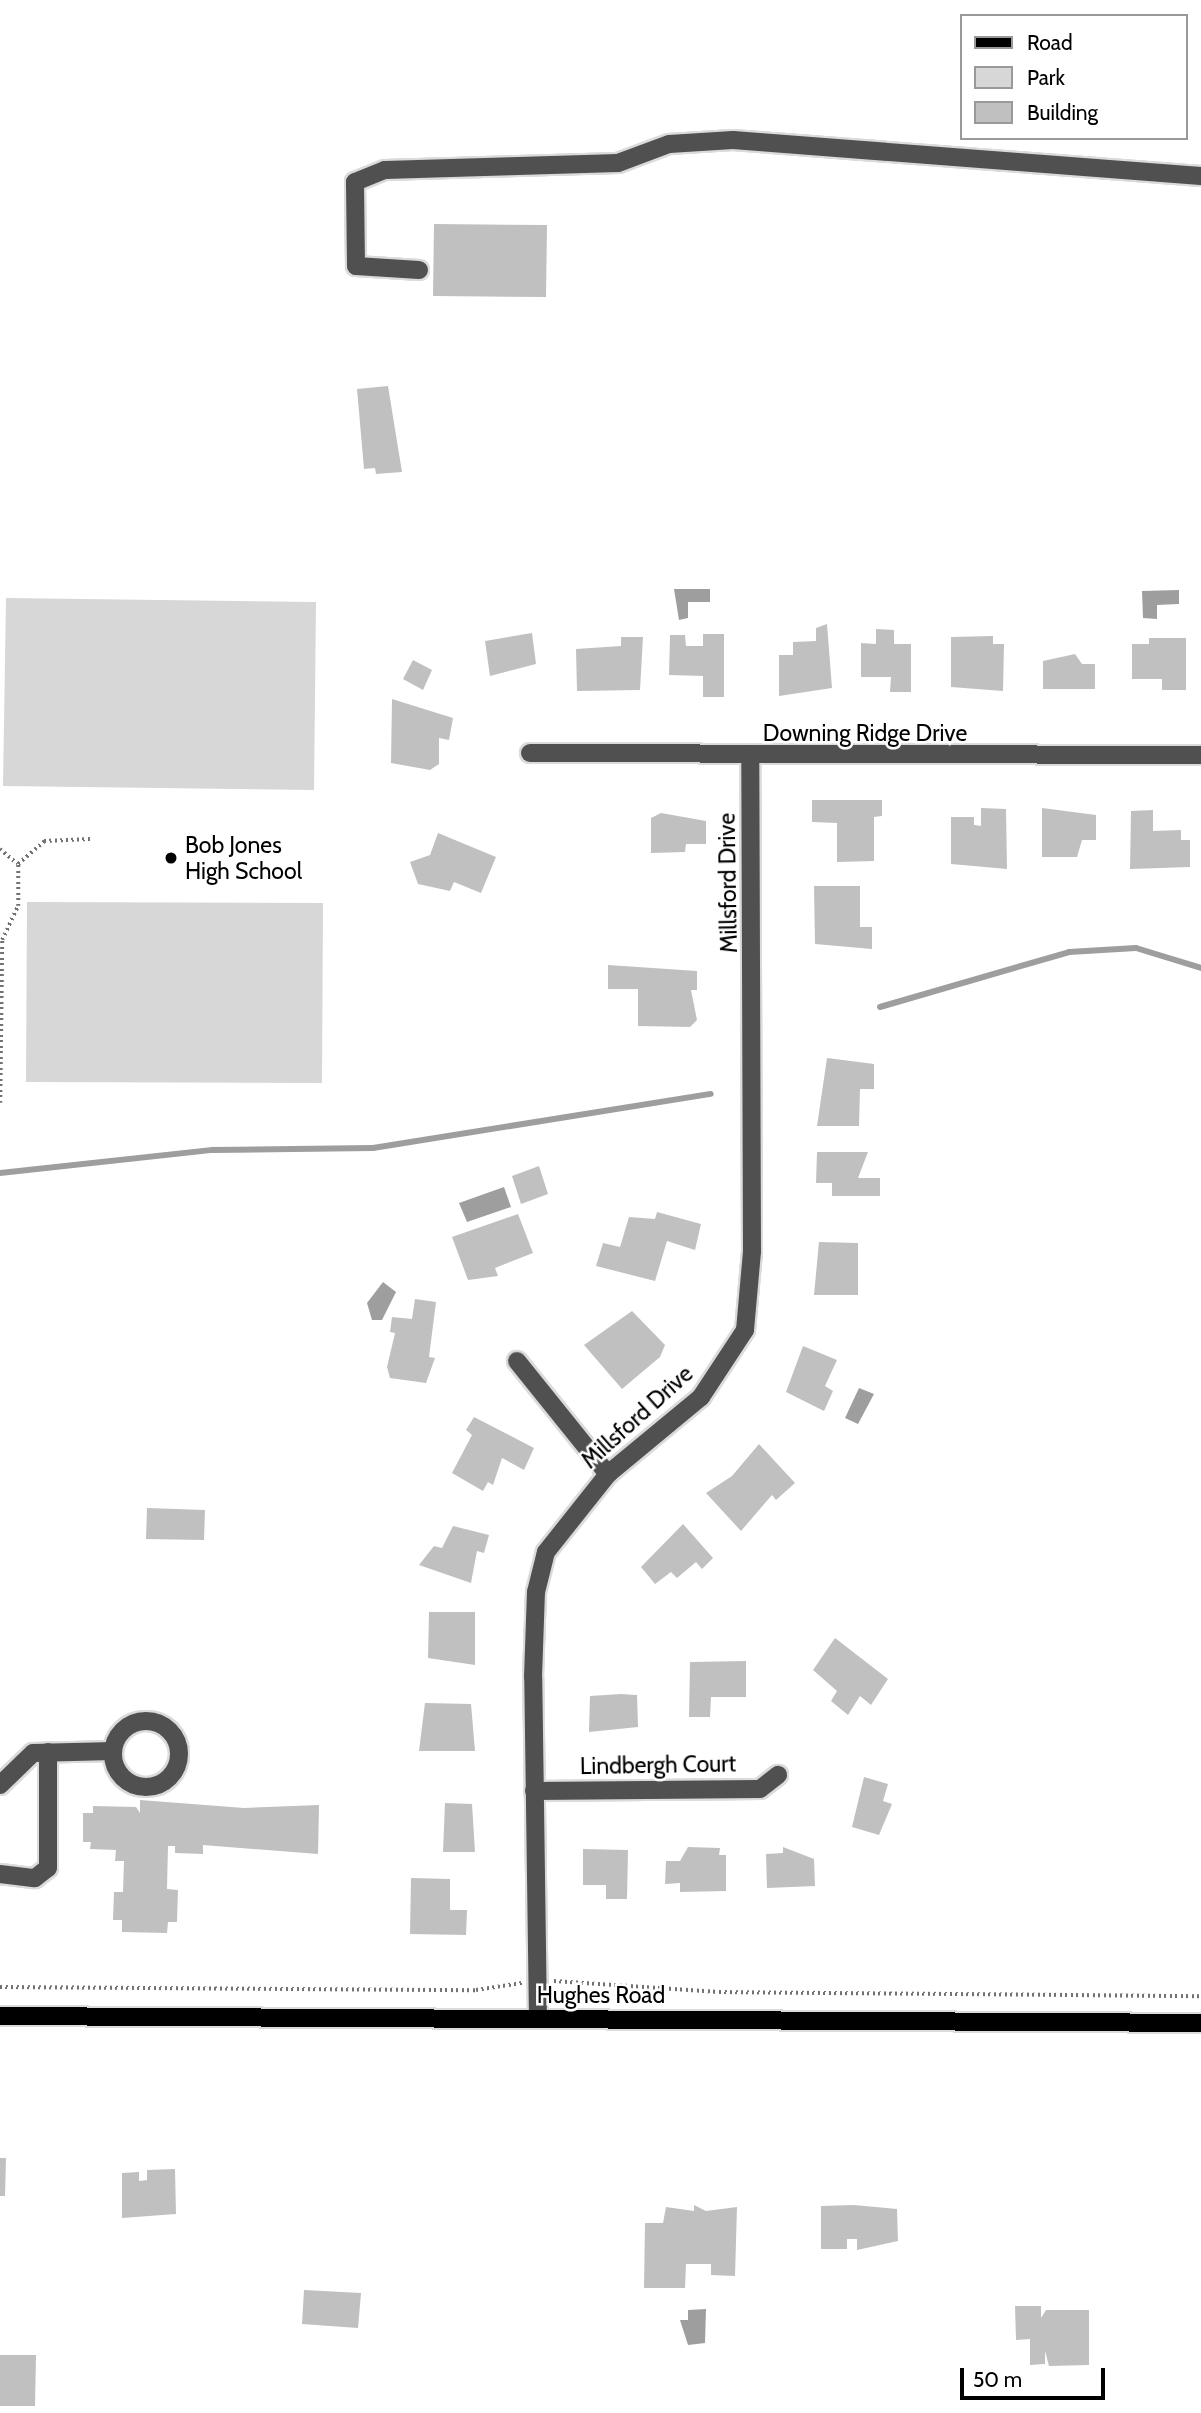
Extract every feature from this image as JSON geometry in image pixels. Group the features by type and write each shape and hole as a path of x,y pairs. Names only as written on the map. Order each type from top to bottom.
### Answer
{"main road":[{"name":"Hughes Road","path":"0,2016 1201,2023"}],"street":[{"path":"419,270 356,266 355,183 385,170 618,163 669,144 733,139 1201,176"},
{"name":"Downing Ridge Drive","path":"530,753 750,758 1201,755"},
{"name":"Millsford Drive","path":"538,2019 534,1791 536,1592 546,1552 608,1474 701,1396 745,1330 752,1251 750,758"},
{"path":"517,1361 608,1474"},
{"path":"0,1785 20,1759 48,1752 113,1751"},
{"path":"0,1874 35,1878 48,1868 48,1752"},
{"name":"Lindbergh Court","path":"534,1791 760,1789 778,1775"}],"path":[{"path":"0,1103 2,940 18,906 18,864 44,841 90,839"},
{"path":"0,849 18,864"},
{"path":"556,1981 719,1992 1201,1996"},
{"path":"0,1987 476,1990 516,1983"}],"green space":[{"path":"6,598 316,602 314,790 3,786"},
{"path":"27,902 323,903 322,1083 26,1082"}],"shaded area":[{"path":"674,589 710,589 710,602 688,602 688,618 679,620"},
{"path":"1179,590 1179,604 1157,605 1157,619 1143,618 1142,591"},
{"path":"504,1187 511,1207 467,1222 459,1203"},
{"path":"383,1282 396,1292 382,1320 372,1320 367,1303"},
{"path":"859,1388 874,1394 858,1424 845,1418"},
{"path":"706,2309 705,2343 688,2345 680,2320 688,2320 688,2310"}],"building":[{"path":"434,224 547,225 546,297 433,296"},
{"path":"388,386 402,472 376,474 375,468 364,469 357,389"},
{"path":"827,624 832,688 779,696 779,655 793,655 793,642 816,641 816,628"},
{"path":"876,629 894,630 894,644 911,644 911,692 890,692 891,677 861,677 861,643 876,644"},
{"path":"532,633 536,664 490,676 485,641"},
{"path":"703,634 724,634 724,697 703,697 703,676 669,675 670,635 685,635 686,646 703,646"},
{"path":"993,636 993,644 1004,644 1003,691 951,687 951,637"},
{"path":"621,637 643,637 640,690 577,691 576,649 621,646"},
{"path":"1149,638 1186,638 1186,690 1162,690 1162,679 1132,679 1132,644 1149,644"},
{"path":"1075,654 1082,664 1095,664 1095,689 1043,689 1043,661"},
{"path":"413,660 432,670 423,690 403,679"},
{"path":"392,699 453,718 449,740 439,738 439,764 430,770 391,763"},
{"path":"812,800 882,800 882,816 874,817 874,861 837,862 837,823 812,822"},
{"path":"981,808 1006,809 1007,869 951,864 951,817 974,817 974,825 981,826"},
{"path":"1042,808 1096,815 1096,840 1082,840 1077,857 1042,857"},
{"path":"1153,810 1153,831 1181,830 1181,840 1190,840 1190,867 1130,869 1131,811"},
{"path":"661,813 706,821 706,844 686,844 685,852 651,853 651,818"},
{"path":"438,833 496,857 481,893 454,882 450,891 418,884 410,862 430,855"},
{"path":"814,886 860,886 860,927 872,927 872,949 815,944"},
{"path":"608,965 697,971 697,990 691,990 697,1020 690,1027 638,1026 638,989 608,989"},
{"path":"827,1058 874,1064 874,1089 860,1089 859,1126 817,1126"},
{"path":"817,1152 868,1152 858,1178 880,1178 880,1196 832,1196 832,1183 816,1183"},
{"path":"539,1166 548,1194 521,1204 512,1176"},
{"path":"657,1212 701,1224 695,1250 667,1241 655,1281 596,1266 603,1243 620,1247 629,1217 655,1219"},
{"path":"518,1214 533,1253 495,1268 498,1276 468,1280 452,1237"},
{"path":"819,1242 858,1243 858,1295 814,1295"},
{"path":"415,1299 436,1302 429,1357 435,1358 426,1383 390,1378 387,1367 395,1333 390,1332 392,1317 412,1319"},
{"path":"632,1311 665,1345 660,1357 622,1389 584,1345"},
{"path":"803,1346 837,1360 825,1386 833,1391 824,1411 786,1392"},
{"path":"474,1417 534,1448 524,1470 502,1458 493,1485 488,1482 483,1491 452,1473 472,1435 466,1430"},
{"path":"759,1444 795,1483 776,1500 772,1495 741,1531 706,1493 732,1476"},
{"path":"147,1508 205,1510 204,1540 146,1539"},
{"path":"683,1524 713,1558 702,1569 696,1562 677,1578 671,1572 655,1584 641,1567"},
{"path":"453,1526 489,1535 484,1553 477,1551 471,1583 419,1565 434,1546 442,1548"},
{"path":"429,1612 475,1612 475,1665 428,1658"},
{"path":"835,1638 888,1679 871,1705 860,1696 848,1715 831,1701 837,1691 813,1670"},
{"path":"746,1661 746,1697 711,1697 710,1717 689,1717 690,1662"},
{"path":"637,1695 638,1727 589,1732 590,1696"},
{"path":"425,1703 471,1704 475,1751 419,1751"},
{"path":"864,1777 888,1784 883,1801 892,1804 879,1835 852,1827"},
{"path":"140,1800 244,1808 319,1805 318,1854 203,1845 203,1854 175,1853 175,1846 168,1846 167,1889 178,1890 177,1922 168,1922 167,1933 122,1932 122,1920 113,1920 114,1892 123,1892 124,1861 115,1861 116,1850 90,1849 91,1842 83,1842 83,1813 93,1813 93,1806 136,1807 140,1813"},
{"path":"445,1803 472,1804 475,1852 443,1852"},
{"path":"688,1847 720,1848 719,1855 726,1855 726,1891 680,1892 680,1883 665,1884 666,1861 680,1861"},
{"path":"783,1847 814,1859 815,1886 767,1888 766,1854 783,1853"},
{"path":"583,1849 628,1850 627,1899 606,1899 606,1885 583,1885"},
{"path":"411,1878 450,1879 450,1910 467,1910 466,1935 410,1934"},
{"path":"0,2158 6,2158 5,2196 0,2196"},
{"path":"175,2169 176,2214 122,2218 122,2173 139,2172 139,2181 147,2180 147,2170"},
{"path":"694,2205 706,2211 737,2207 735,2276 711,2275 711,2264 686,2264 685,2288 644,2288 645,2223 663,2223 666,2207 694,2211"},
{"path":"854,2205 897,2209 898,2241 857,2250 857,2239 847,2239 847,2249 821,2249 821,2206"},
{"path":"304,2290 361,2293 358,2328 302,2324"},
{"path":"1015,2306 1041,2306 1041,2318 1046,2310 1089,2310 1089,2365 1049,2366 1045,2351 1045,2364 1030,2365 1030,2339 1016,2340"},
{"path":"0,2355 36,2355 35,2406 0,2406"}],"waterway":[{"path":"880,1007 1069,952 1136,948 1201,968"},
{"path":"0,1173 213,1150 373,1148 711,1094"}],"place":[{"name":"Bob Jones High School","path":"171,858"}]}
